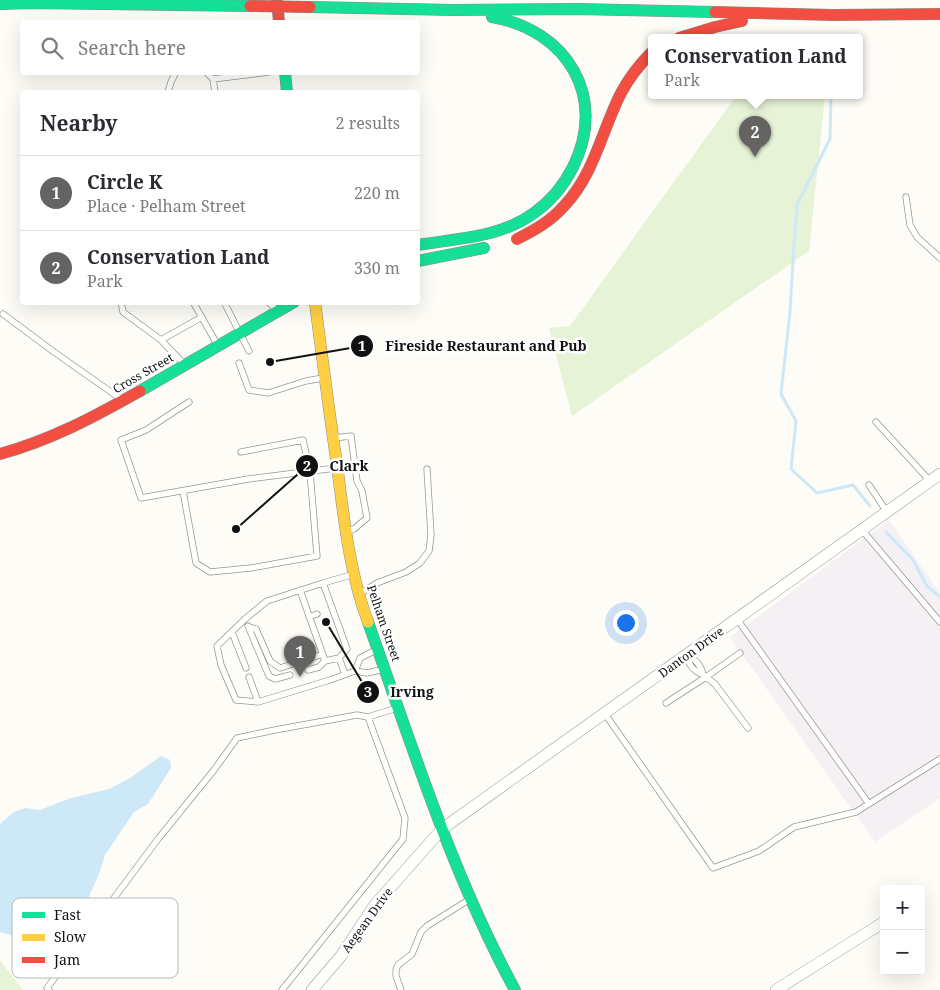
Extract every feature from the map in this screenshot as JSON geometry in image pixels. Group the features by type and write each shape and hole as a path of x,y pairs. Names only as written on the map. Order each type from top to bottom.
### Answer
{"main road":[{"path":"277,0 279,20"},
{"path":"0,4 122,4 453,10 576,9 833,15"},
{"path":"17,15 122,4"},
{"path":"420,240 479,236 499,232 541,209 556,194 572,172 582,146 586,119 584,93 580,81 558,48 537,33 519,24 501,18 453,10"},
{"path":"691,34 715,26 747,20 792,16 940,14"},
{"path":"420,261 502,244 530,233 546,223 569,201 585,177 626,82 648,56"},
{"path":"284,75 287,90"},
{"path":"420,244 438,240"},
{"name":"Cross Street","path":"0,454 57,435 94,416 289,305"},
{"name":"Pelham Street","path":"315,305 336,468 353,574 442,830 496,955 515,990"}],"street":[{"name":"Danton Drive","path":"442,830 935,478"},
{"name":"Aegean Drive","path":"312,990 341,956 374,906 442,830"},
{"path":"776,990 880,925"}],"lane":[{"path":"169,90 174,75"},
{"path":"209,75 213,79 215,90"},
{"path":"213,79 245,75"},
{"path":"906,197 910,225 918,237 940,258"},
{"path":"122,305 123,312 161,340 184,365"},
{"path":"194,305 218,346"},
{"path":"226,305 249,350"},
{"path":"272,305 279,311"},
{"path":"3,314 123,400"},
{"path":"161,340 202,317"},
{"path":"239,363 249,390 268,392 306,380 325,378"},
{"path":"189,402 146,430 122,440 141,498 248,480 336,468"},
{"path":"876,422 935,478"},
{"path":"332,438 351,436 357,481 362,491 367,518 354,529 346,531"},
{"path":"183,491 196,563 210,572 251,568 318,556 310,472 303,440 241,452"},
{"path":"359,594 377,583 406,572 420,563 429,551 431,536 428,469"},
{"path":"869,486 887,512"},
{"path":"862,530 940,622"},
{"path":"353,574 267,601 217,646 221,665 236,700 258,702 355,671 367,673 386,669"},
{"path":"308,670 319,667 325,661 339,658 347,649 343,637 336,629 329,610 324,583"},
{"path":"300,590 325,661"},
{"path":"306,607 313,604"},
{"path":"310,617 317,614"},
{"path":"245,619 269,676 275,679 290,675"},
{"path":"737,619 869,804"},
{"path":"313,626 319,623"},
{"path":"249,627 256,629 270,661 280,668 322,654"},
{"path":"232,632 246,668"},
{"path":"316,636 323,634"},
{"path":"336,640 343,637"},
{"path":"320,646 326,644"},
{"path":"355,671 360,658 378,649"},
{"path":"666,703 740,653"},
{"path":"687,655 696,660 704,676 715,684 748,728"},
{"path":"339,658 345,674"},
{"path":"250,678 258,702"},
{"path":"114,898 237,738 357,715 368,717 399,707"},
{"path":"605,714 712,868 760,851 794,827 856,812 940,759"},
{"path":"282,990 403,839 405,818 368,717"},
{"path":"402,990 396,976 396,970 398,965 412,954 421,932 471,898"},
{"path":"49,990 47,988 54,978"}],"shaded area":[{"path":"889,520 940,593 940,798 875,842 730,637"}],"green space":[{"path":"734,99 825,99 809,251 572,416 549,328 570,326"},
{"path":"0,960 23,990 0,990"}],"water":[{"path":"161,756 170,760 171,768 148,804 134,812 105,855 88,898 12,898 12,936 0,932 0,824 14,812 25,808 40,810 71,798 109,789 130,778"}],"waterway":[{"path":"831,99 830,139 797,205 790,312 781,394 796,421 791,469 817,493 853,485 870,506"},
{"path":"886,532 913,560 927,586 940,597"}],"traffic: fast":[{"path":"0,4 250,6"},
{"path":"310,7 715,12"},
{"path":"420,245 493,232 507,228 534,213 551,198 566,180 583,141 586,116 583,92 574,71 560,52 541,36 518,24 492,17"},
{"path":"285,75 287,90"},
{"path":"420,261 484,248"},
{"path":"140,391 289,305"},
{"path":"368,622 452,855 492,946 515,990"}],"traffic: slow":[{"path":"315,305 348,545 356,584 368,622"}],"traffic: jam":[{"path":"277,0 279,20"},
{"path":"250,6 310,7"},
{"path":"715,12 833,15 940,14"},
{"path":"692,34 742,21"},
{"path":"517,239 548,221 574,194 597,152 621,93 634,72 648,56"},
{"path":"0,454 37,442 72,427 140,391"}],"place":[{"name":"Conservation Land","path":"755,157"},
{"name":"Fireside Restaurant and Pub","path":"270,362"},
{"name":"Clark","path":"236,529"},
{"name":"Irving","path":"326,622"},
{"name":"Circle K","path":"300,677"}]}
